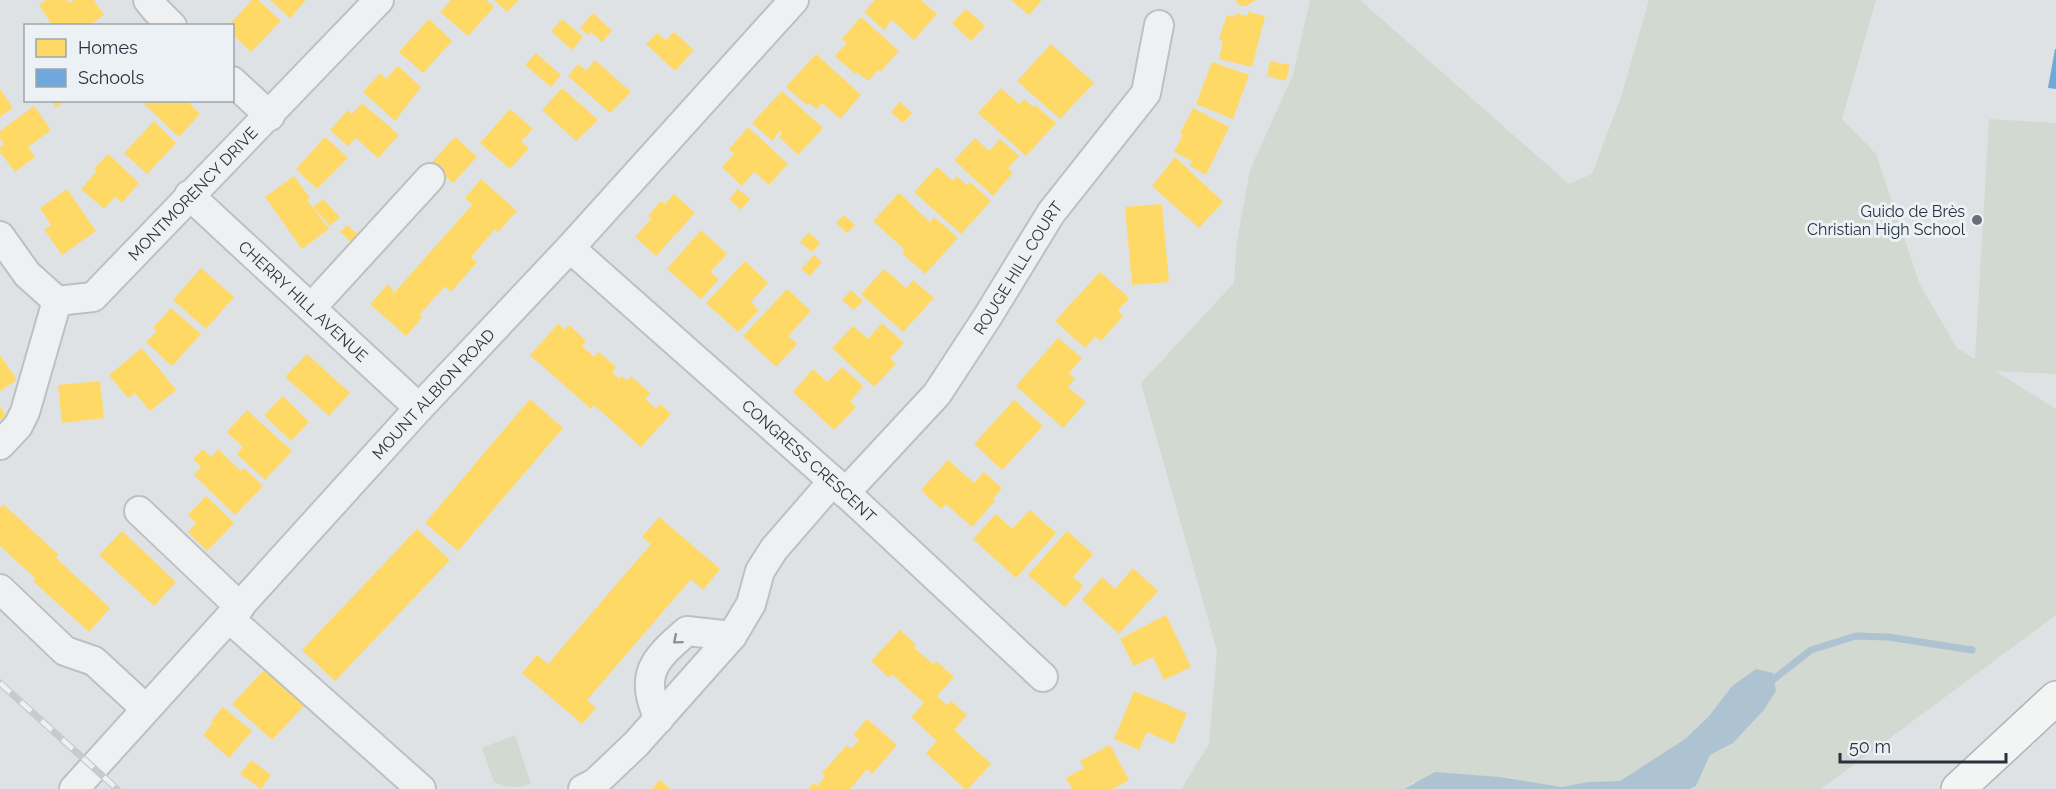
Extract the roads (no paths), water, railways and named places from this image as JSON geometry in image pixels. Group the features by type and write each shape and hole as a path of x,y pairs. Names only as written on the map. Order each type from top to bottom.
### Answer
{"highway":[{"path":"1959,789 2056,698"},
{"path":"1959,789 2056,720"}],"street":[{"path":"148,0 170,24"},
{"name":"MONTMORENCY DRIVE","path":"57,301 93,297 189,195 270,116 379,0"},
{"name":"MOUNT ALBION ROAD","path":"74,789 419,408 570,248 794,0"},
{"name":"ROUGE HILL COURT","path":"591,787 659,719 732,636 751,604 760,571 774,549 937,394 1051,213 1146,93 1159,25"},
{"path":"234,83 270,116"},
{"path":"311,308 430,178"},
{"name":"CHERRY HILL AVENUE","path":"189,195 419,408"},
{"path":"0,236 27,274 57,301 25,412 18,426 0,445"},
{"name":"CONGRESS CRESCENT","path":"570,248 839,487 1043,677"},
{"path":"139,511 235,613 421,789"},
{"path":"0,589 65,651 94,661 146,709"},
{"path":"659,719 651,700 650,674 664,651 687,631 732,636"}],"water":[{"path":"1756,669 1773,673 1776,691 1763,711 1733,743 1710,755 1696,786 1690,789 1404,789 1435,772 1499,777 1562,787 1588,782 1620,781 1685,739 1709,716 1732,686"}],"waterway":[{"path":"1770,682 1811,650 1856,636 1888,637 1972,650"}],"railway":[{"path":"0,683 117,789"}],"place":[{"name":"Guido de Brès Christian High School","path":"1977,220"}]}
